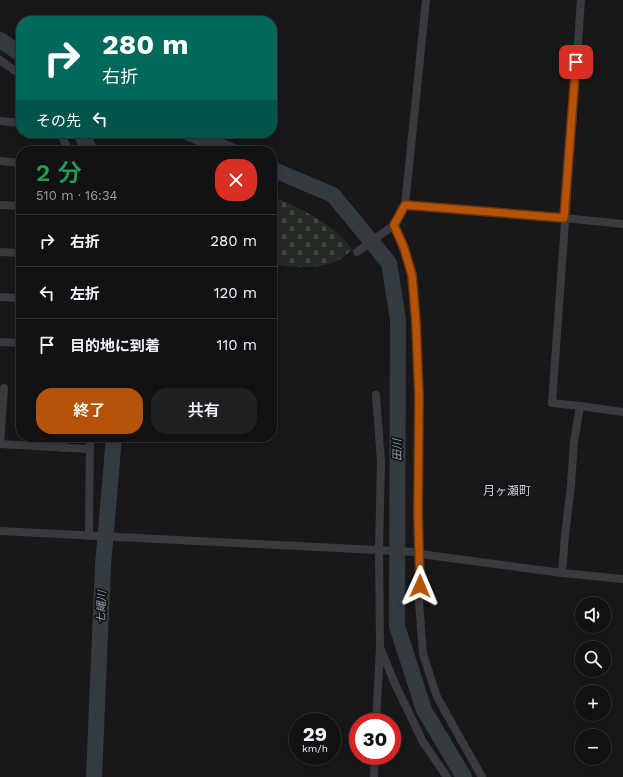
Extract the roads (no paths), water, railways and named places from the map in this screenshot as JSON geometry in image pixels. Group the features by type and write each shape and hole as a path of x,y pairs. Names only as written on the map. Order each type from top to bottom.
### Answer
{"street":[{"path":"358,251 392,226 405,205 426,0"},
{"path":"581,0 564,218 552,403 623,412"},
{"path":"0,60 16,71"},
{"path":"0,121 16,123"},
{"path":"0,161 16,162"},
{"path":"0,205 16,206"},
{"path":"405,205 623,224"},
{"path":"392,226 404,248 412,275 419,397 418,553 419,602 423,654 437,697 482,777"},
{"path":"0,252 16,253"},
{"path":"0,298 16,298"},
{"path":"0,342 16,343"},
{"path":"16,388 2,388 0,444 89,450"},
{"path":"376,394 381,462 380,647 376,713"},
{"path":"562,573 574,442 580,406"},
{"path":"62,448 63,442"},
{"path":"90,442 90,536"},
{"path":"0,531 380,550 418,553 562,573 623,579"},
{"path":"380,647 395,684 423,742 447,777"},
{"path":"374,777 375,765"}],"waterway":[{"name":"田川","path":"0,40 16,51"},
{"name":"七縄川","path":"84,138 88,146"},
{"name":"田川","path":"201,138 219,146"},
{"name":"田川","path":"277,171 333,195 389,263 398,319 397,626 424,710 464,777"},
{"name":"七縄川","path":"94,777 103,565 114,442"}],"district":[{"name":"月ヶ瀬町","path":"507,491"}]}
